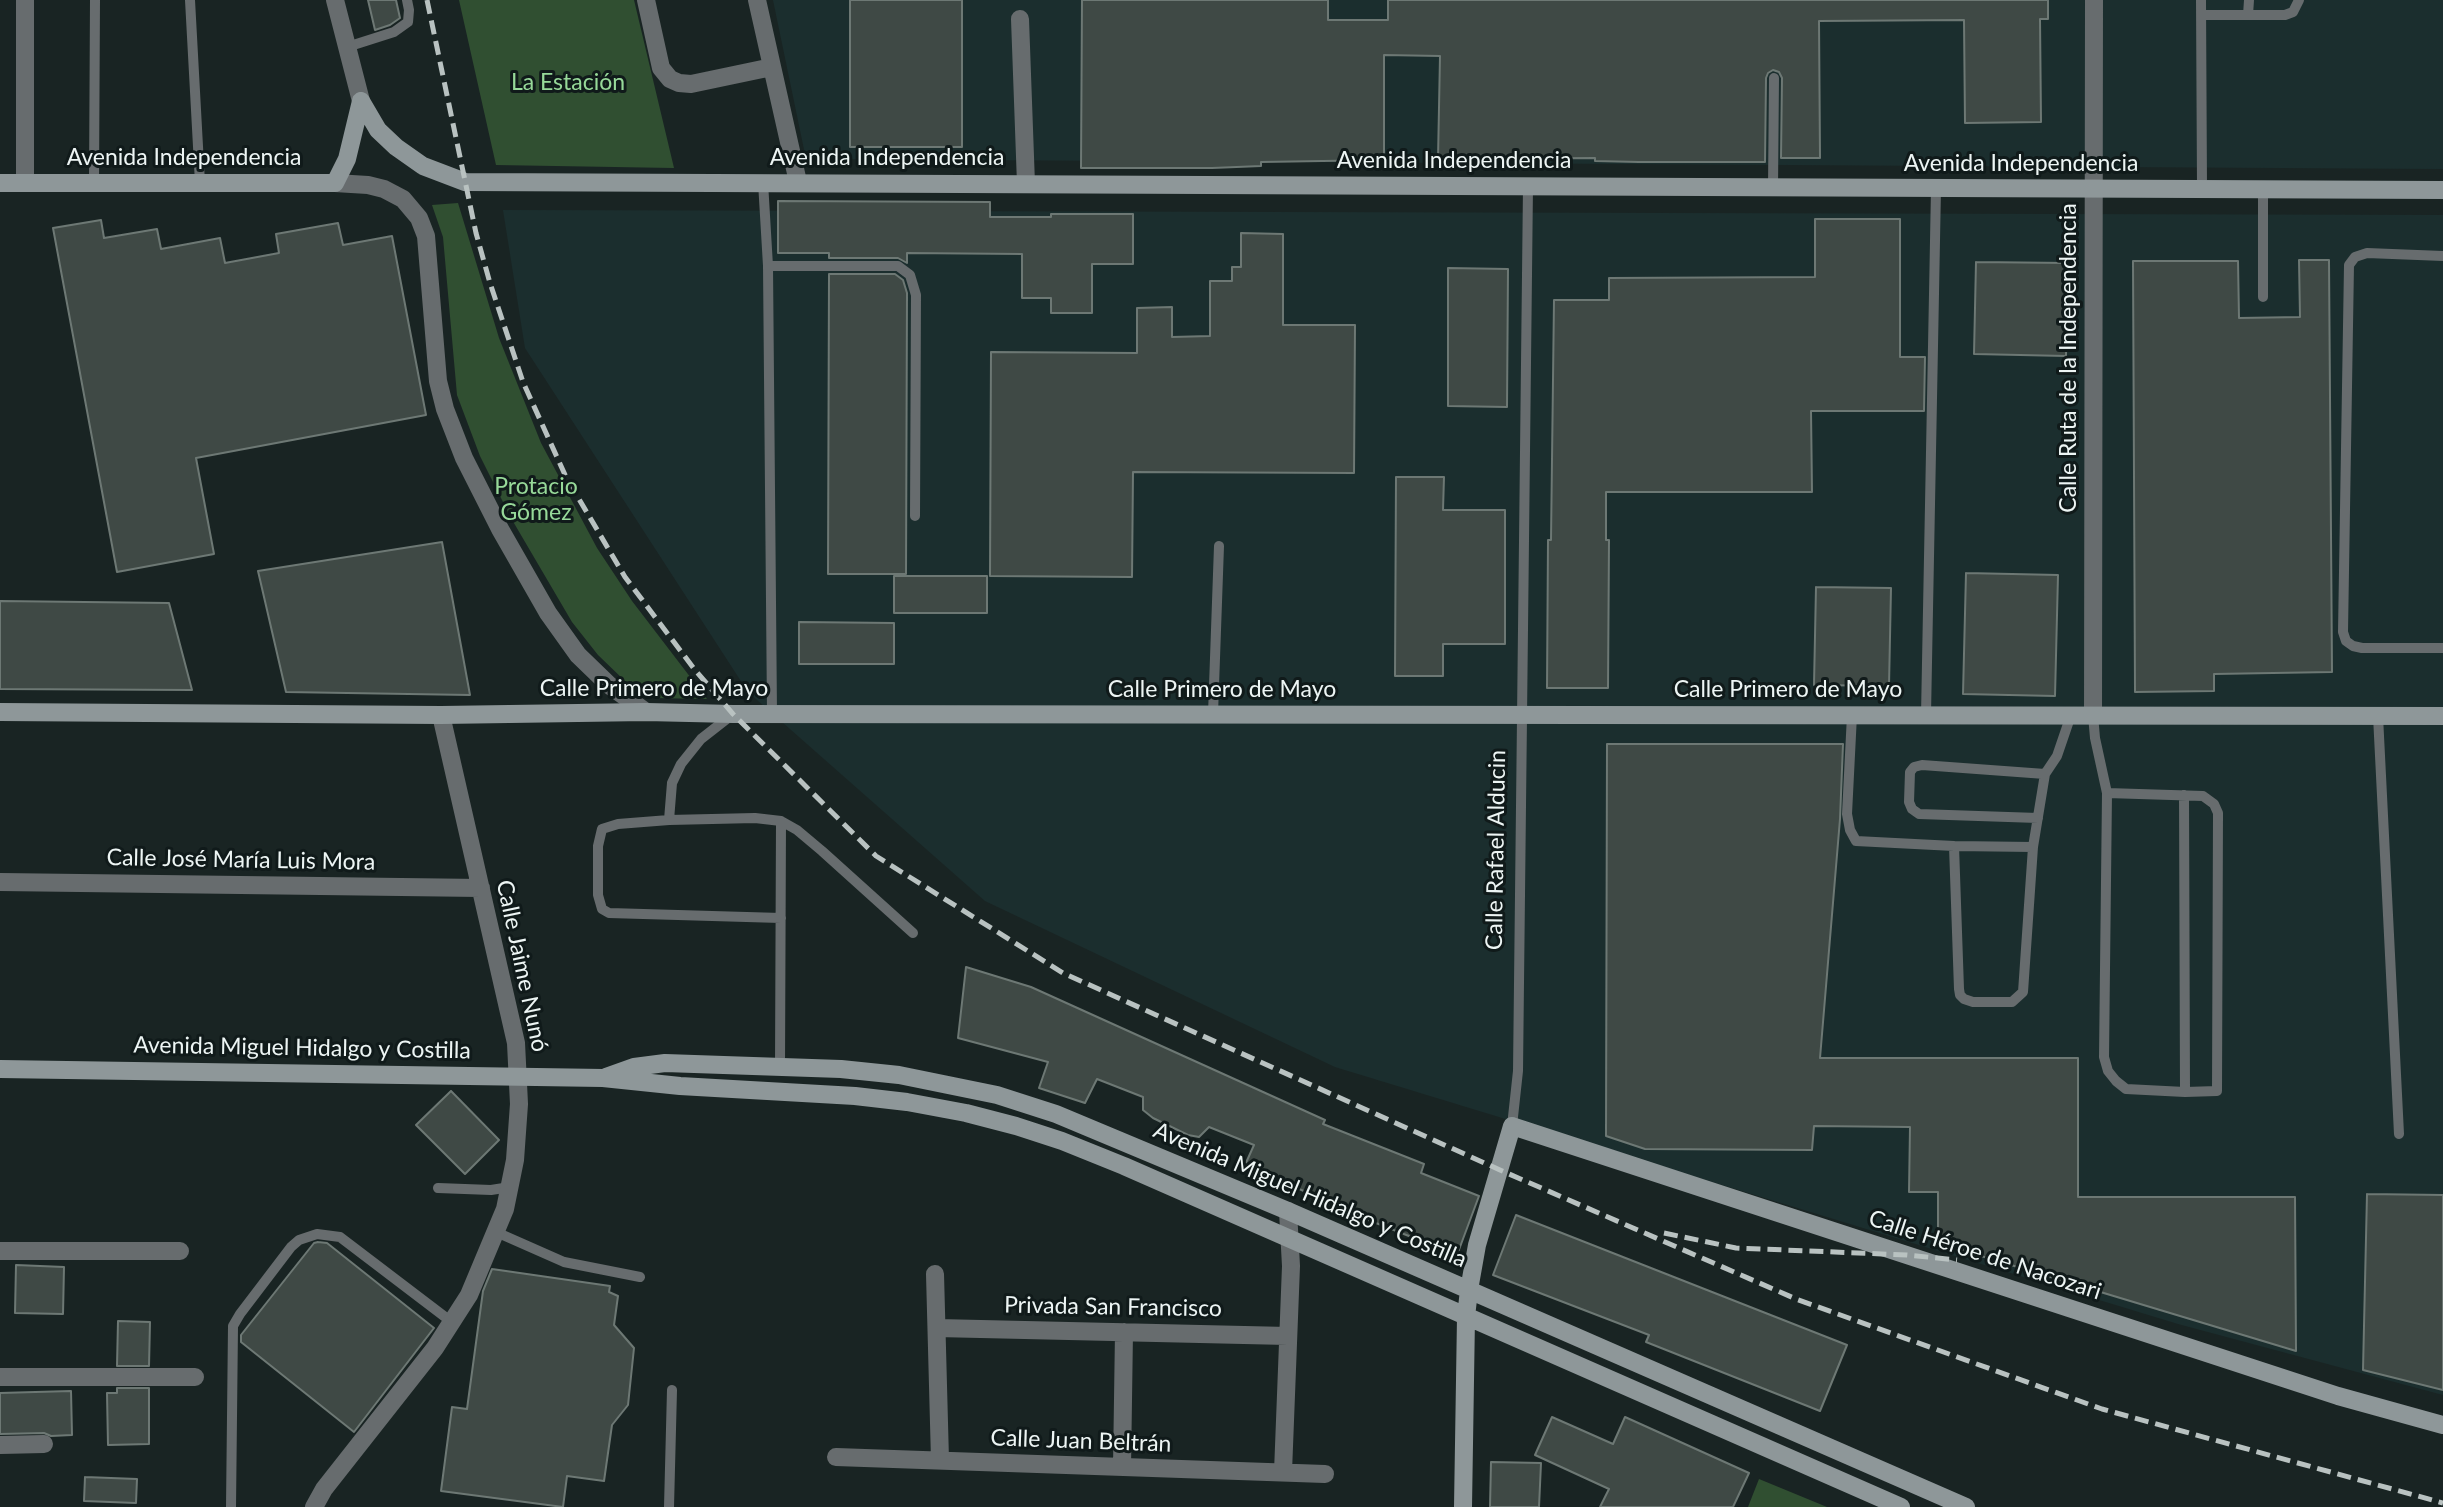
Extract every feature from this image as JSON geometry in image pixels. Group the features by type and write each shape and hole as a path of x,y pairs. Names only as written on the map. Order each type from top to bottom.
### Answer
{"main road":[{"name":"Avenida Independencia","path":"361,101 378,130 396,147 423,166 466,182 2443,190"},
{"path":"335,183 346,159 361,101"},
{"name":"Avenida Independencia","path":"0,183 335,183"},
{"name":"Calle Primero de Mayo","path":"0,712 440,715 646,712 2443,716"},
{"name":"Avenida Miguel Hidalgo y Costilla","path":"603,1078 634,1067 664,1063 779,1066 899,1075 997,1095 1056,1114 1288,1211 1966,1507"},
{"name":"Avenida Miguel Hidalgo y Costilla","path":"0,1069 603,1078 668,1085 868,1097 966,1113 1062,1140 1901,1507"},
{"name":"Calle Rafael Alducin","path":"1463,1507 1466,1317 1469,1290 1477,1245 1512,1126"},
{"name":"Calle Héroe de Nacozari","path":"1512,1126 2338,1396 2443,1425"},
{"path":"1597,1374 1607,1350"},
{"path":"1749,1440 1759,1417"}],"street":[{"path":"25,0 25,183"},
{"path":"335,0 361,101"},
{"path":"646,0 661,68 670,79 691,84 772,67"},
{"path":"757,0 799,182"},
{"name":"Calle Ruta de la Independencia","path":"2093,715 2094,0"},
{"path":"1020,19 1026,184"},
{"name":"Avenida Independencia","path":"335,183 384,189 403,199 419,218 426,236 438,381 464,458 500,529 548,613 578,655 609,685 646,712"},
{"name":"Calle Jaime Nunó","path":"314,1507 324,1489 453,1323 469,1296 496,1232 516,1160 519,1075 508,1004 440,715"},
{"name":"Calle José María Luis Mora","path":"0,882 481,888"},
{"path":"1283,1472 1291,1266 1288,1211"},
{"path":"0,1251 180,1251"},
{"path":"935,1274 940,1460"},
{"name":"Privada San Francisco","path":"937,1328 1288,1336"},
{"path":"1122,1467 1124,1332"},
{"path":"0,1377 195,1377"},
{"path":"0,1446 44,1444"},
{"name":"Calle Juan Beltrán","path":"836,1457 1325,1474"}],"lane":[{"path":"94,183 95,0"},
{"path":"190,0 200,183"},
{"path":"347,47 394,32 408,22 410,10 407,0"},
{"path":"2202,0 2202,188"},
{"path":"2248,15 2249,0"},
{"path":"2202,15 2285,15 2293,12 2299,0"},
{"path":"1773,188 1774,78"},
{"path":"763,182 768,266 772,713"},
{"name":"Calle Rafael Alducin","path":"1512,1126 1518,1072 1528,186"},
{"path":"1926,715 1936,188"},
{"path":"2263,189 2263,297"},
{"path":"2443,256 2367,253 2355,257 2349,265 2343,632 2346,640 2353,646 2362,648 2443,648"},
{"path":"768,266 898,266 910,275 916,295 915,516"},
{"path":"1213,714 1219,546"},
{"path":"670,820 672,783 681,764 701,739 733,714"},
{"path":"1852,715 1847,814 1850,830 1856,841 2033,848"},
{"path":"1954,846 1960,995 1973,1002 2012,1002 2022,992 2033,848 2045,774 2057,756 2071,715"},
{"path":"2093,715 2107,793 2104,1057 2108,1070 2126,1089 2185,1093 2217,1091 2218,813 2214,803 2203,796 2107,793"},
{"path":"2378,716 2399,1134"},
{"path":"2038,818 1919,814 1912,809 1909,802 1910,772 1914,767 1922,765 2045,774"},
{"path":"2184,795 2185,1093"},
{"path":"781,918 608,914 602,909 598,895 598,846 602,829 618,824 670,820 745,818 781,821 797,830 822,851 913,933"},
{"path":"779,1066 781,821"},
{"path":"438,1188 491,1190 510,1187"},
{"path":"496,1232 564,1262 640,1277"},
{"path":"231,1507 233,1326 261,1285 299,1240 317,1234 340,1237 453,1323"},
{"path":"669,1507 672,1390"}],"shaded area":[{"path":"773,0 2443,0 2443,169 806,159"},
{"path":"503,210 2443,215 2443,1395 2178,1324 1335,1067 985,901 748,692 525,348"}],"green space":[{"name":"La Estación","path":"459,0 634,0 674,168 496,165"},
{"name":"Protacio Gómez","path":"458,203 499,338 541,443 597,548 632,601 707,699 654,698 625,681 598,655 572,622 511,518 480,456 457,395 443,237 432,205"},
{"path":"1759,1479 1827,1507 1748,1507"}],"building":[{"path":"368,0 396,0 400,18 375,30"},
{"path":"850,0 962,0 962,147 850,147"},
{"path":"1082,0 1328,0 1328,20 1388,20 1388,0 2048,0 2048,19 2040,19 2041,122 1965,123 1964,20 1819,21 1820,158 1781,158 1782,78 1779,72 1773,70 1766,78 1765,162 1595,161 1595,158 1438,159 1440,56 1384,55 1384,160 1261,162 1261,166 1212,168 1081,168"},
{"path":"778,201 990,202 990,217 1133,214 1133,264 1092,264 1092,313 1051,313 1051,298 1022,298 1022,254 907,253 907,263 898,258 829,258 829,253 778,253"},
{"path":"1815,219 1900,219 1900,357 1925,357 1924,411 1811,411 1812,492 1606,492 1606,540 1609,540 1608,688 1547,688 1554,300 1609,300 1609,278 1815,277"},
{"path":"101,220 104,238 157,229 161,249 220,238 225,263 279,253 276,234 338,223 343,245 392,236 426,415 196,458 214,554 117,572 53,228"},
{"path":"1241,233 1283,234 1283,325 1355,325 1354,473 1133,472 1132,577 990,576 991,352 1137,353 1137,308 1172,307 1172,337 1210,336 1210,281 1232,281 1232,267 1241,267"},
{"path":"2299,260 2329,260 2332,672 2214,674 2214,691 2135,692 2133,261 2238,261 2239,318 2300,317"},
{"path":"1976,262 2068,263 2066,356 1974,354"},
{"path":"1448,268 1508,269 1507,407 1448,406"},
{"path":"829,274 895,274 903,280 907,293 906,574 828,574"},
{"path":"1396,477 1444,477 1443,510 1505,510 1505,644 1443,644 1443,676 1395,676"},
{"path":"442,542 470,695 286,692 258,571"},
{"path":"1966,573 2058,575 2055,696 1963,694"},
{"path":"894,576 987,576 987,613 894,613"},
{"path":"1816,587 1891,588 1889,686 1814,685"},
{"path":"0,601 169,603 192,690 0,689"},
{"path":"799,622 894,623 894,664 799,664"},
{"path":"1607,744 1843,744 1840,819 1820,1058 2078,1058 2078,1197 2295,1197 2296,1351 1938,1243 1938,1192 1909,1192 1910,1127 1814,1126 1812,1150 1645,1149 1606,1136"},
{"path":"966,967 1031,987 1325,1120 1323,1124 1424,1164 1421,1173 1479,1196 1457,1255 1305,1195 1306,1192 1245,1165 1254,1145 1209,1127 1199,1137 1188,1135 1153,1118 1143,1110 1143,1097 1097,1079 1085,1103 1039,1088 1048,1062 958,1038"},
{"path":"451,1091 499,1140 465,1174 416,1125"},
{"path":"2367,1194 2443,1195 2443,1390 2363,1370"},
{"path":"1516,1215 1847,1345 1820,1411 1646,1342 1649,1335 1493,1275"},
{"path":"314,1243 327,1243 434,1328 354,1432 241,1342 241,1335"},
{"path":"16,1265 64,1267 63,1314 15,1313"},
{"path":"492,1269 610,1286 609,1292 618,1296 614,1325 634,1348 628,1405 612,1425 604,1481 567,1476 563,1507 441,1491 452,1407 467,1409 483,1291"},
{"path":"118,1321 150,1322 149,1366 117,1366"},
{"path":"117,1388 149,1388 149,1444 108,1445 107,1393 117,1393"},
{"path":"71,1391 72,1435 0,1434 0,1393"},
{"path":"1552,1417 1613,1444 1625,1417 1749,1473 1733,1507 1600,1507 1609,1489 1535,1455"},
{"path":"1491,1462 1541,1463 1539,1507 1490,1507"},
{"path":"85,1477 137,1479 136,1503 84,1501"}],"railway":[{"path":"427,0 476,233 490,283 523,382 566,477 625,577 695,670 733,714 876,856 1063,973 1500,1170 1796,1299 2102,1409 2443,1503"},
{"path":"1664,1233 1736,1248 1907,1255 1957,1260"}]}
